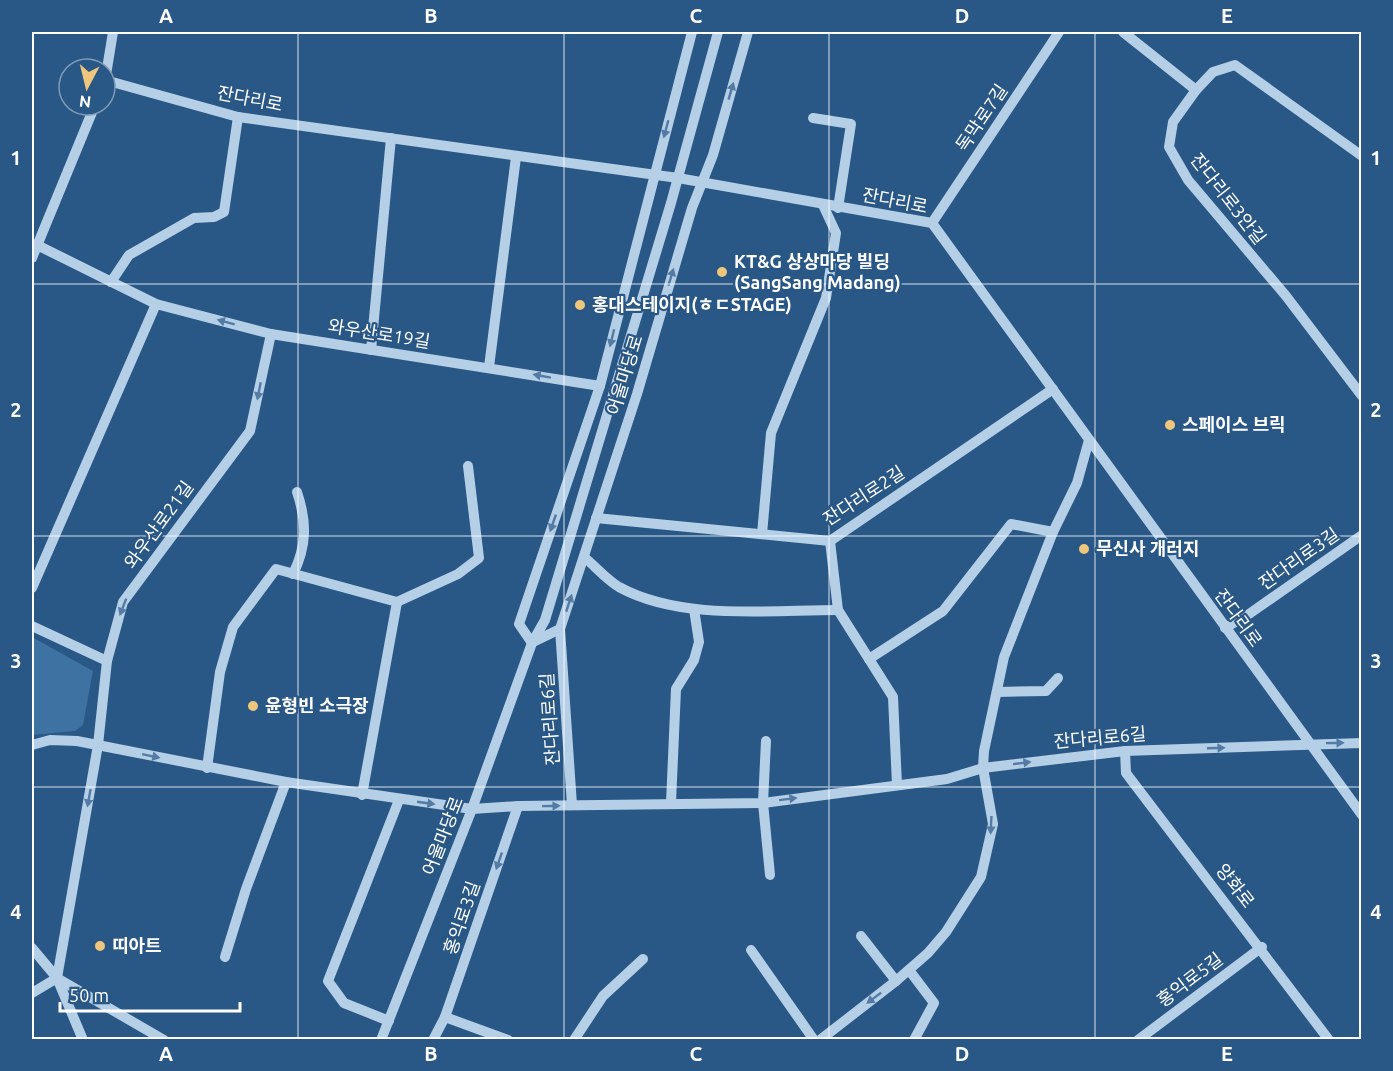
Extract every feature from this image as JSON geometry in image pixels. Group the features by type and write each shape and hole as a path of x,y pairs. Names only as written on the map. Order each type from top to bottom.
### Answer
{"street":[{"path":"108,57 112,32"},
{"name":"어울마당로","path":"381,1040 472,810 532,643 519,624 600,386 692,32"},
{"path":"532,643 545,620 678,178 718,32"},
{"name":"어울마당로","path":"560,629 701,183 712,155 748,32"},
{"name":"독막로7길","path":"932,223 1059,32"},
{"path":"1123,32 1196,90"},
{"name":"잔다리로3안길","path":"1362,156 1235,65 1213,72 1196,90 1173,122 1169,147 1188,180 1286,296 1362,396"},
{"name":"잔다리로","path":"117,84 238,117 678,178 932,223 1308,744 1362,815"},
{"path":"32,258 90,117"},
{"path":"111,282 129,255 194,218 214,217 224,212 238,117"},
{"name":"잔다리로","path":"813,118 851,124 838,208"},
{"path":"371,350 390,138"},
{"path":"489,367 516,157"},
{"path":"762,534 771,433 826,298 836,233 823,205"},
{"name":"와우산로19길","path":"37,245 156,304 271,334 600,386"},
{"path":"32,588 156,304"},
{"name":"와우산로21길","path":"57,978 98,746 107,661 123,602 250,431 271,334"},
{"name":"잔다리로2길","path":"596,518 830,541 1053,389"},
{"path":"820,1040 909,970 946,932 981,877 993,824 983,768 1004,657 1053,532 1077,483 1089,440"},
{"path":"207,768 220,672 233,627 276,569 397,602 458,574 479,558 468,466"},
{"path":"293,574 305,541 305,516 297,492"},
{"path":"869,659 943,611 1011,524 1053,532"},
{"name":"잔다리로3길","path":"1225,628 1250,614 1362,535"},
{"path":"830,541 838,610 893,697 897,785"},
{"path":"584,556 618,586 656,602 694,609 838,610"},
{"path":"362,795 397,602"},
{"path":"671,803 676,689 694,660 699,642 694,609"},
{"path":"32,626 107,661"},
{"path":"532,643 560,629"},
{"name":"잔다리로6길","path":"560,629 572,805"},
{"path":"997,692 1046,691 1058,678"},
{"path":"32,745 50,740 98,746 286,782 472,810"},
{"path":"766,741 762,803 770,875"},
{"name":"잔다리로6길","path":"472,810 518,806 762,803 947,779 983,768 1125,751 1362,743"},
{"name":"양화로","path":"1125,751 1126,773 1262,947 1329,1040"},
{"path":"225,957 246,889 286,782"},
{"path":"389,1021 344,1003 328,981 399,800"},
{"name":"홍익로3길","path":"433,1040 445,1017 518,806"},
{"path":"861,936 896,981"},
{"name":"홍익로5길","path":"1137,1040 1262,947"},
{"path":"32,948 57,978 83,1040"},
{"path":"751,950 814,1040"},
{"path":"574,1040 603,996 643,959"},
{"path":"909,970 934,1003 914,1040"},
{"path":"32,993 57,978"},
{"path":"57,978 164,1040"},
{"path":"445,1017 508,1040"}],"shaded area":[{"path":"32,637 93,671 83,725 75,731 32,735"}],"place":[{"name":"KT&G 상상마당 빌딩 (SangSang Madang)","path":"722,272"},
{"name":"홍대스테이지(ㅎㄷSTAGE)","path":"580,305"},
{"name":"스페이스 브릭","path":"1170,425"},
{"name":"무신사 개러지","path":"1084,549"},
{"name":"윤형빈 소극장","path":"253,706"},
{"name":"띠아트","path":"100,946"}]}
